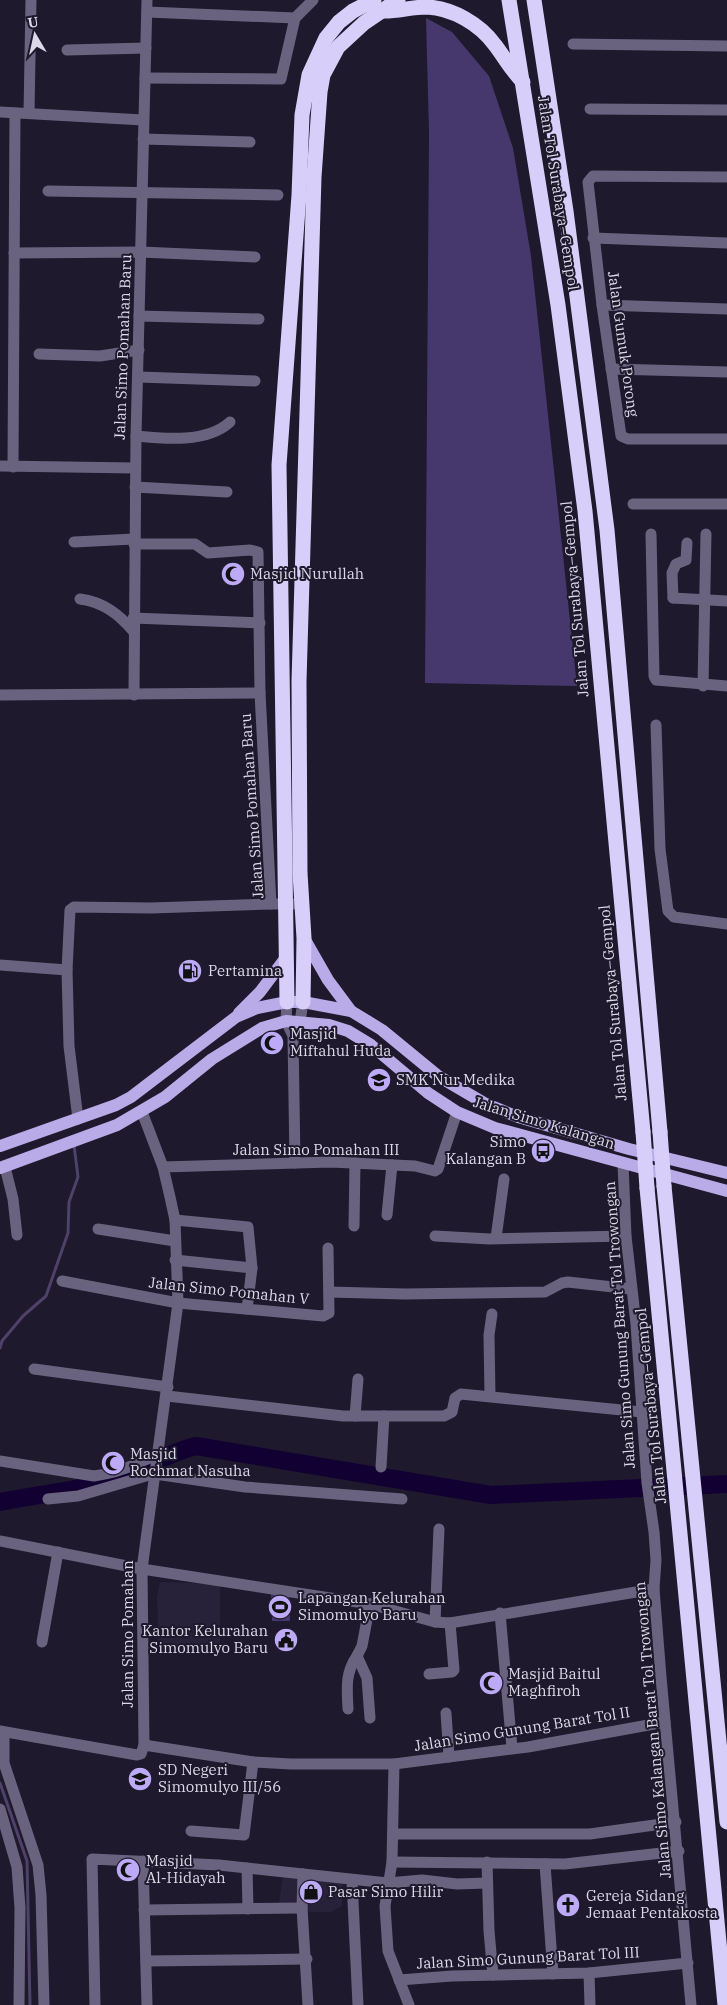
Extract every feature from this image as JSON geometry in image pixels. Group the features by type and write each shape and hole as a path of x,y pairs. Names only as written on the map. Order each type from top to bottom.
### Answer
{"highway":[{"path":"287,1002 287,956 294,904 314,177 320,92 323,75 338,47 348,35 377,6 398,0"},
{"name":"Jalan Tol Surabaya–Gempol","path":"509,0 558,305 585,511 724,2005"},
{"name":"Jalan Tol Surabaya–Gempol","path":"534,0 566,211 607,530 664,1186 727,1822"},
{"path":"302,1002 304,938 294,904 282,683 279,465 299,195 302,115 306,86 318,51 339,22 357,5 428,7 446,11 473,22 494,43 512,70 523,82"},
{"path":"282,683 291,680 299,681"}],"main road":[{"path":"304,938 328,980 351,1011"},
{"path":"0,1146 78,1120 131,1098 236,1017 260,992 287,956"},
{"path":"236,1017 257,1008 287,1002"},
{"name":"Jalan Simo Kalangan","path":"287,1002 302,1002 351,1011 382,1030 438,1076 484,1102 518,1117 727,1173"},
{"path":"2,1167 144,1116 212,1059 262,1028 286,1021"},
{"name":"Jalan Simo Kalangan","path":"286,1021 329,1025 348,1031 371,1045 416,1083 457,1112 495,1128 727,1191"}],"street":[{"path":"29,113 31,0"},
{"name":"Jalan Simo Pomahan Baru","path":"134,695 135,468 139,377 143,120 148,0"},
{"path":"145,78 278,80 283,76 295,18 313,0"},
{"path":"147,12 295,18"},
{"path":"573,44 727,46"},
{"path":"67,50 146,48"},
{"path":"590,110 727,110"},
{"path":"0,112 143,120"},
{"path":"13,466 15,113"},
{"path":"143,139 250,142"},
{"name":"Jalan Gumuk Porong","path":"727,177 593,176 589,179 593,238 611,369 623,438 727,439"},
{"path":"48,191 278,195"},
{"path":"593,238 727,243"},
{"path":"14,253 141,252 256,257"},
{"path":"602,305 727,309"},
{"path":"139,316 259,319"},
{"path":"39,354 100,356 139,350"},
{"path":"611,369 727,372"},
{"path":"139,377 255,380"},
{"path":"136,436 205,435 217,431 230,422"},
{"path":"0,466 135,468"},
{"path":"135,487 227,492"},
{"path":"633,504 727,504"},
{"path":"651,534 654,676 656,680 703,686 727,686"},
{"path":"703,686 706,534"},
{"path":"74,542 134,541"},
{"name":"Jalan Simo Pomahan Baru","path":"134,541 195,544 208,553 250,550 258,552 260,693 271,904 294,904"},
{"path":"672,598 672,573 676,564 686,560 687,543"},
{"path":"652,602 670,601 672,598 727,601"},
{"path":"80,599 96,602 115,613 134,632"},
{"path":"133,618 260,623"},
{"name":"Jalan Simo Pomahan Baru","path":"3,696 260,693"},
{"path":"656,725 660,849 667,907 670,914 674,917 727,924"},
{"path":"78,1120 69,1046 67,970 70,910 74,907 151,908 271,904"},
{"path":"0,965 67,970"},
{"path":"287,1002 286,1021 293,1036 295,1163"},
{"path":"293,1036 300,1022 302,1002"},
{"name":"Jalan Simo Pomahan III","path":"163,1167 295,1163 392,1164 415,1166 437,1171 457,1112"},
{"name":"Jalan Simo Pomahan","path":"144,1116 163,1167 174,1220 178,1303 142,1569 144,1744"},
{"path":"354,1226 355,1164"},
{"path":"387,1215 392,1164"},
{"name":"Jalan Simo Gunung Barat Tol Trowongan","path":"623,1164 626,1236 648,1488"},
{"path":"2,1167 13,1199 17,1235"},
{"path":"496,1238 504,1179"},
{"path":"174,1220 248,1227 252,1268 247,1309"},
{"path":"98,1229 175,1241"},
{"path":"435,1236 496,1238 626,1236"},
{"name":"Jalan Simo Pomahan V","path":"62,1281 178,1303 326,1316 329,1313 328,1248"},
{"path":"175,1260 252,1268"},
{"path":"329,1292 405,1294 545,1292 562,1282 631,1289"},
{"path":"490,1396 488,1335 492,1314"},
{"path":"34,1369 253,1407 355,1416 444,1416 452,1412 458,1394 642,1412"},
{"path":"355,1416 358,1379"},
{"path":"381,1468 384,1416"},
{"path":"0,1462 94,1476 108,1474 148,1458 156,1466 245,1487 402,1499"},
{"path":"48,1499 78,1496 156,1466"},
{"name":"Jalan Simo Kalangan Barat Tol Trowongan","path":"648,1488 655,1550 654,1589 665,1722 679,1851 691,2005"},
{"path":"435,1622 439,1529"},
{"path":"0,1541 142,1569 370,1604 435,1622 450,1623 500,1613 654,1589"},
{"path":"42,1642 58,1552"},
{"path":"348,1709 346,1680 349,1667 362,1646 370,1604"},
{"path":"500,1613 512,1748"},
{"path":"429,1674 452,1672 454,1670 450,1623"},
{"path":"357,1656 367,1678 370,1718"},
{"path":"446,1713 449,1757"},
{"name":"Jalan Simo Gunung Barat Tol II","path":"144,1744 253,1762 394,1764 512,1748 665,1722"},
{"path":"44,2005 41,1895 38,1865 4,1763 2,1731 138,1755 141,1754 144,1744"},
{"path":"191,1831 244,1835 253,1762"},
{"path":"394,1764 392,1862 385,1906 388,1952 408,2005"},
{"path":"0,1809 17,1867 20,1908 19,2005"},
{"path":"393,1834 590,1834 676,1822"},
{"path":"392,1862 545,1864 679,1851"},
{"path":"95,2005 92,1859 247,1868 388,1884 422,1880 457,1884 487,1883"},
{"path":"143,1861 147,2005"},
{"path":"486,1862 493,1975"},
{"path":"545,1864 553,1974"},
{"path":"247,1868 248,1909"},
{"path":"303,1874 302,1908 307,1960 308,2005"},
{"path":"352,1880 358,2005"},
{"path":"144,1910 302,1908"},
{"path":"146,1962 307,1960"},
{"name":"Jalan Simo Gunung Barat Tol III","path":"398,1980 493,1975 589,1973 688,1963"},
{"path":"589,1973 590,2005"}],"shaded area":[{"path":"426,18 452,32 489,76 513,148 531,256 577,686 425,683 429,133"},
{"path":"160,1582 220,1584 220,1650 159,1653 157,1597"},
{"name":"Lapangan Kelurahan Simomulyo Baru","path":"271,1592 289,1592 290,1621 272,1621"},
{"name":"Pasar Simo Hilir","path":"283,1873 343,1881 342,1906 331,1912 303,1912 279,1903"}],"waterway":[{"path":"0,1348 2,1341 23,1316 46,1296 68,1233 69,1202 78,1177 74,1145"},
{"path":"0,1502 103,1482 196,1446 491,1495 727,1484"},
{"path":"0,1783 27,1861 30,2005"}],"place":[{"name":"Masjid Nurullah","path":"233,574"},
{"name":"Pertamina","path":"190,971"},
{"name":"Masjid Miftahul Huda","path":"272,1043"},
{"name":"SMK Nur Medika","path":"379,1080"},
{"name":"Simo Kalangan B","path":"543,1151"},
{"name":"Masjid Rochmat Nasuha","path":"113,1463"},
{"name":"Lapangan Kelurahan Simomulyo Baru","path":"280,1607"},
{"name":"Kantor Kelurahan Simomulyo Baru","path":"286,1640"},
{"name":"Masjid Baitul Maghfiroh","path":"491,1683"},
{"name":"SD Negeri Simomulyo III/56","path":"140,1779"},
{"name":"Masjid Al-Hidayah","path":"128,1870"},
{"name":"Pasar Simo Hilir","path":"311,1892"},
{"name":"Gereja Sidang Jemaat Pentakosta","path":"568,1905"}]}
